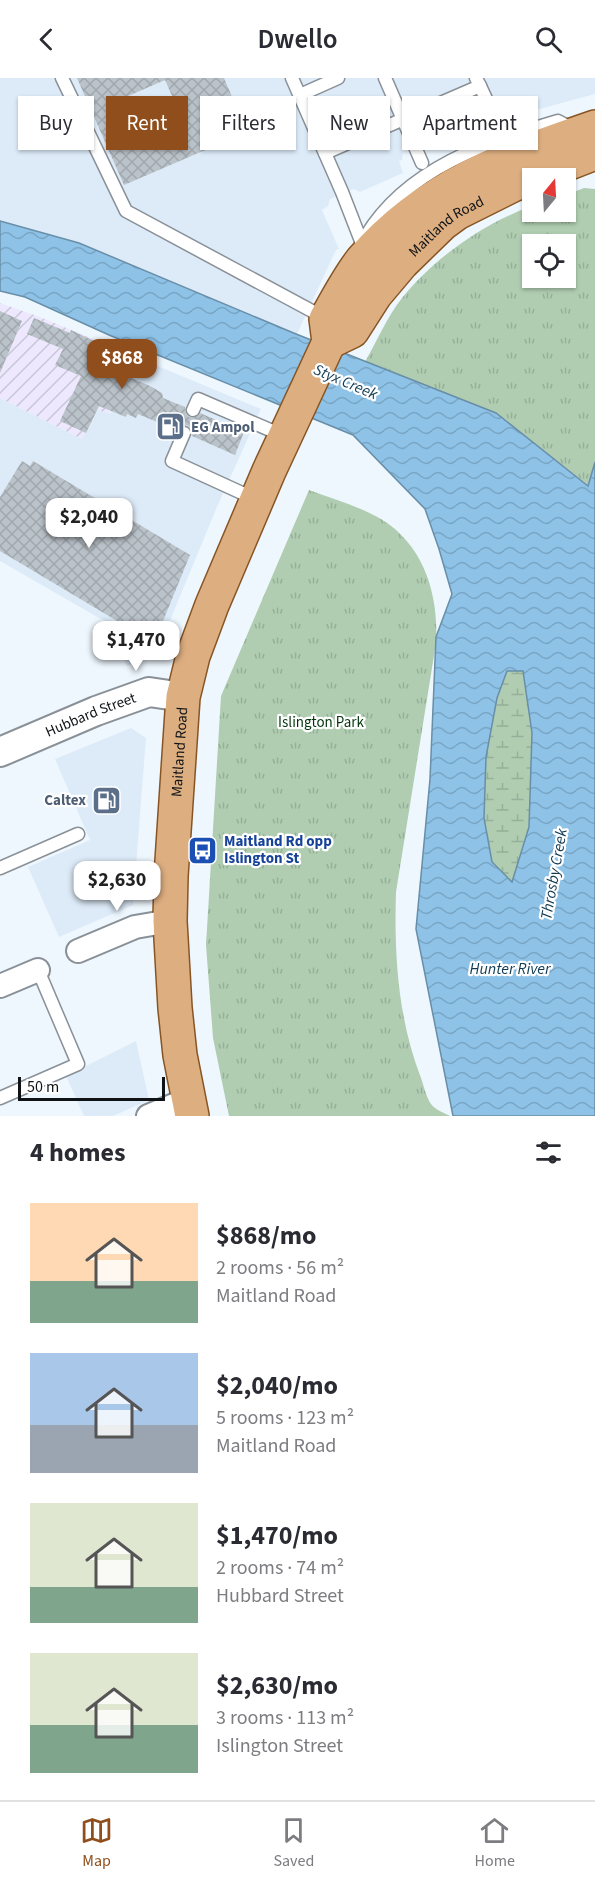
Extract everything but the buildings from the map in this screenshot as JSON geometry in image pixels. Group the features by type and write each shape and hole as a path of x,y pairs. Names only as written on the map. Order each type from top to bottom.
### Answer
{"main road":[{"name":"Maitland Road","path":"555,168 589,137"},
{"name":"Maitland Road","path":"190,1108 180,1055 170,921 183,697 198,641 256,500 291,424 327,331 363,253 447,188 478,171 589,137"},
{"name":"Maitland Road","path":"327,331 352,332 386,281 442,225 457,213 495,193 522,182"}],"street":[{"path":"576,171 595,171"},
{"name":"Hubbard Street","path":"0,752 96,711 149,692 183,697"},
{"path":"78,951 135,927 170,921"},
{"path":"0,986 38,970"},
{"path":"148,1116 190,1108"}],"lane":[{"path":"62,78 126,211 327,331"},
{"path":"292,78 325,153 363,253"},
{"path":"300,95 338,78"},
{"path":"385,78 402,117"},
{"path":"450,96 478,82 485,96"},
{"path":"325,153 402,119"},
{"path":"417,150 423,163"},
{"path":"193,411 198,399 291,424"},
{"path":"184,433 172,461 256,500"},
{"path":"0,868 78,834"},
{"path":"0,1098 78,1064 38,970"}],"shaded area":[{"path":"0,78 595,78 595,94 538,109 538,96 402,96 404,150 402,160 399,161 403,173 360,192 354,189 330,199 328,206 322,210 339,249 336,250 297,334 79,243 0,221"},
{"path":"0,303 136,357 109,414 96,409 82,439 0,398"},
{"path":"136,357 261,409 217,507 157,652 127,666 106,622 0,561 0,398 82,439 96,408 110,414"},
{"name":"Caltex","path":"131,728 146,738 133,905 59,937 28,867 90,840 55,759"},
{"path":"136,1041 149,1100 113,1116 84,1116 66,1076"}],"green space":[{"path":"584,188 595,189 595,462 589,486 496,413 365,362 397,305 429,269 461,243 522,210 522,222 576,222 576,191"},
{"name":"Islington Park","path":"309,490 364,510 396,530 418,557 426,573 435,607 436,643 396,892 396,939 402,1010 413,1056 429,1101 434,1108 450,1116 229,1116 213,1038 206,945 221,696"},
{"path":"507,671 523,671 532,733 529,827 512,882 492,862 484,818 486,757 497,698"}],"water":[{"name":"Hunter River","path":"0,221 79,243 296,334 496,413 588,486 595,462 595,1116 453,1116 416,929 430,779 436,637 452,594 425,509 353,435 109,335 25,297 0,291","holes":["507,671 523,671 532,733 529,827 512,882 492,862 484,818 486,757 497,698"]}],"place":[{"name":"EG Ampol","path":"170,427"},
{"name":"Caltex","path":"107,800"},
{"name":"Maitland Rd opp Islington St","path":"203,850"}],"water label":[{"name":"Styx Creek","path":"346,381"},
{"name":"Throsby Creek","path":"553,874"}]}
